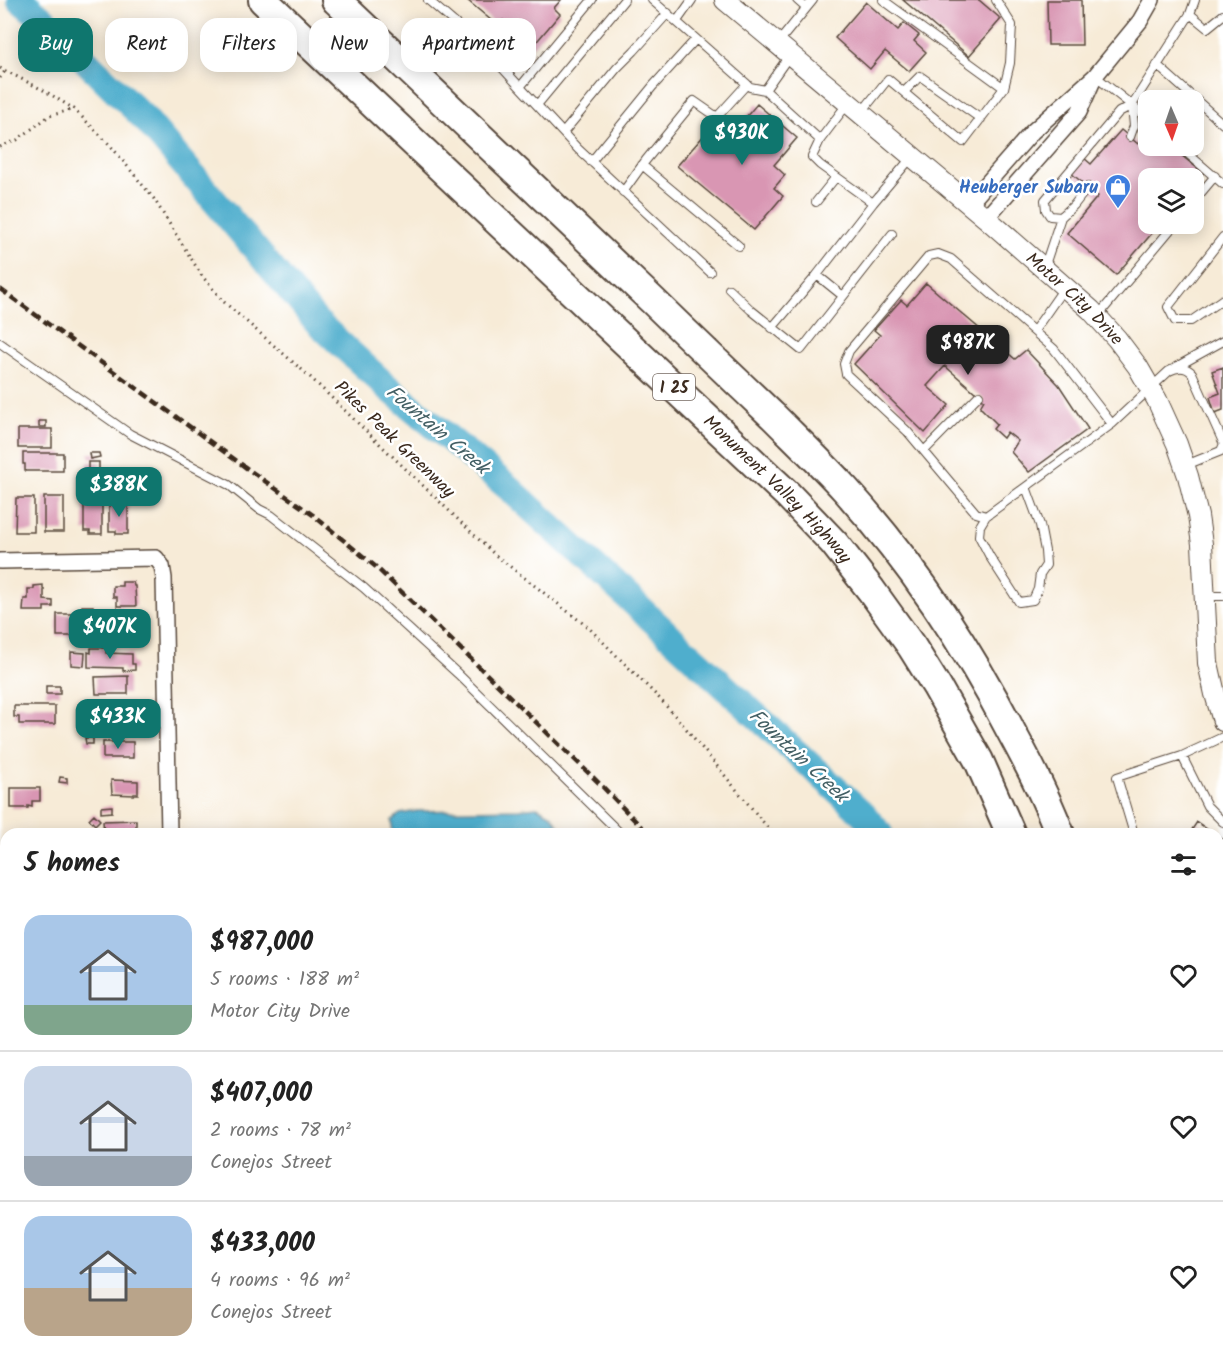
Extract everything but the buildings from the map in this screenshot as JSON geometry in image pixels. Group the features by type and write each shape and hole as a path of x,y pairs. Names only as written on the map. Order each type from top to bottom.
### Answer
{"highway":[{"name":"Monument Valley Highway","path":"263,0 788,495 834,543 912,647 937,687 979,761 1008,828"},
{"name":"I 25","path":"336,0 491,145 846,490 907,564 968,656 996,701 1036,778 1057,828"}],"street":[{"name":"Motor City Drive","path":"725,0 1044,269 1097,317 1117,339 1137,367 1151,389 1177,444 1198,516 1214,596 1208,663 1223,721"},
{"path":"969,204 1032,132 1095,76 1140,21 1152,0"},
{"path":"986,219 1079,112 1095,76"},
{"path":"0,561 156,558 162,566 169,828"}],"lane":[{"path":"428,0 485,49 591,162 710,272"},
{"path":"520,87 592,0"},
{"path":"537,105 624,0"},
{"path":"652,0 750,87 765,90 820,140"},
{"path":"677,21 692,0"},
{"path":"797,0 806,8"},
{"path":"765,90 784,49 806,8 813,0"},
{"path":"884,0 1004,88"},
{"path":"873,203 812,158 820,140 888,79 963,142 1004,88 1010,63 1012,25 996,0"},
{"path":"1061,217 1050,216 1046,210 1045,200 1119,112 1132,105 1190,14 1195,0"},
{"path":"563,133 617,68 668,13"},
{"path":"1190,14 1207,28 1223,15"},
{"path":"591,162 653,86 696,39"},
{"path":"1157,65 1223,124"},
{"path":"904,92 920,76 981,120"},
{"path":"1095,76 1138,110"},
{"path":"623,192 694,101 717,117 747,84"},
{"path":"1130,137 1134,126 1132,105"},
{"path":"1191,156 1223,184"},
{"path":"772,328 912,157"},
{"path":"642,165 739,246"},
{"path":"1204,189 1215,176"},
{"path":"816,202 837,177"},
{"path":"1044,269 1061,217 1074,206 1088,188"},
{"path":"729,290 801,350 892,234"},
{"path":"1097,317 1167,234"},
{"path":"1223,237 1168,307 1175,321 1191,321 1223,299"},
{"path":"986,516 976,513 907,430 846,374 844,364 849,351 929,256 938,254 951,259 1054,349 1112,424"},
{"path":"817,275 843,296"},
{"path":"1034,331 1064,287"},
{"path":"1026,487 1040,525 1046,565 1040,574 1038,589 1033,600 1019,602 979,536 980,526 986,516 1112,424 1169,371 1223,340"},
{"path":"0,343 130,434 229,485 259,509 271,514 364,588 458,674 615,828"},
{"path":"1175,368 1184,368 1192,374 1222,448 1185,466"},
{"path":"924,451 979,395"},
{"path":"1132,828 1117,777 1182,756 1223,737"},
{"path":"1182,756 1208,806 1223,822"}],"path":[{"name":"Pikes Peak Greenway","path":"0,68 74,109 110,145 154,199 202,276 224,302 309,376 494,554 589,628 660,699 768,828"},
{"path":"0,78 5,71"},
{"path":"0,147 17,140 49,116 74,109"}],"water":[{"path":"537,807 552,815 561,828 392,828 392,820 400,814 417,811"}],"waterway":[{"name":"Fountain Creek","path":"20,0 42,18 146,120 317,322 386,386 509,488 863,814 875,828"}],"railway":[{"path":"0,289 313,515 376,567 602,786 642,828"}],"place":[{"name":"Heuberger Subaru","path":"1118,210"}]}
